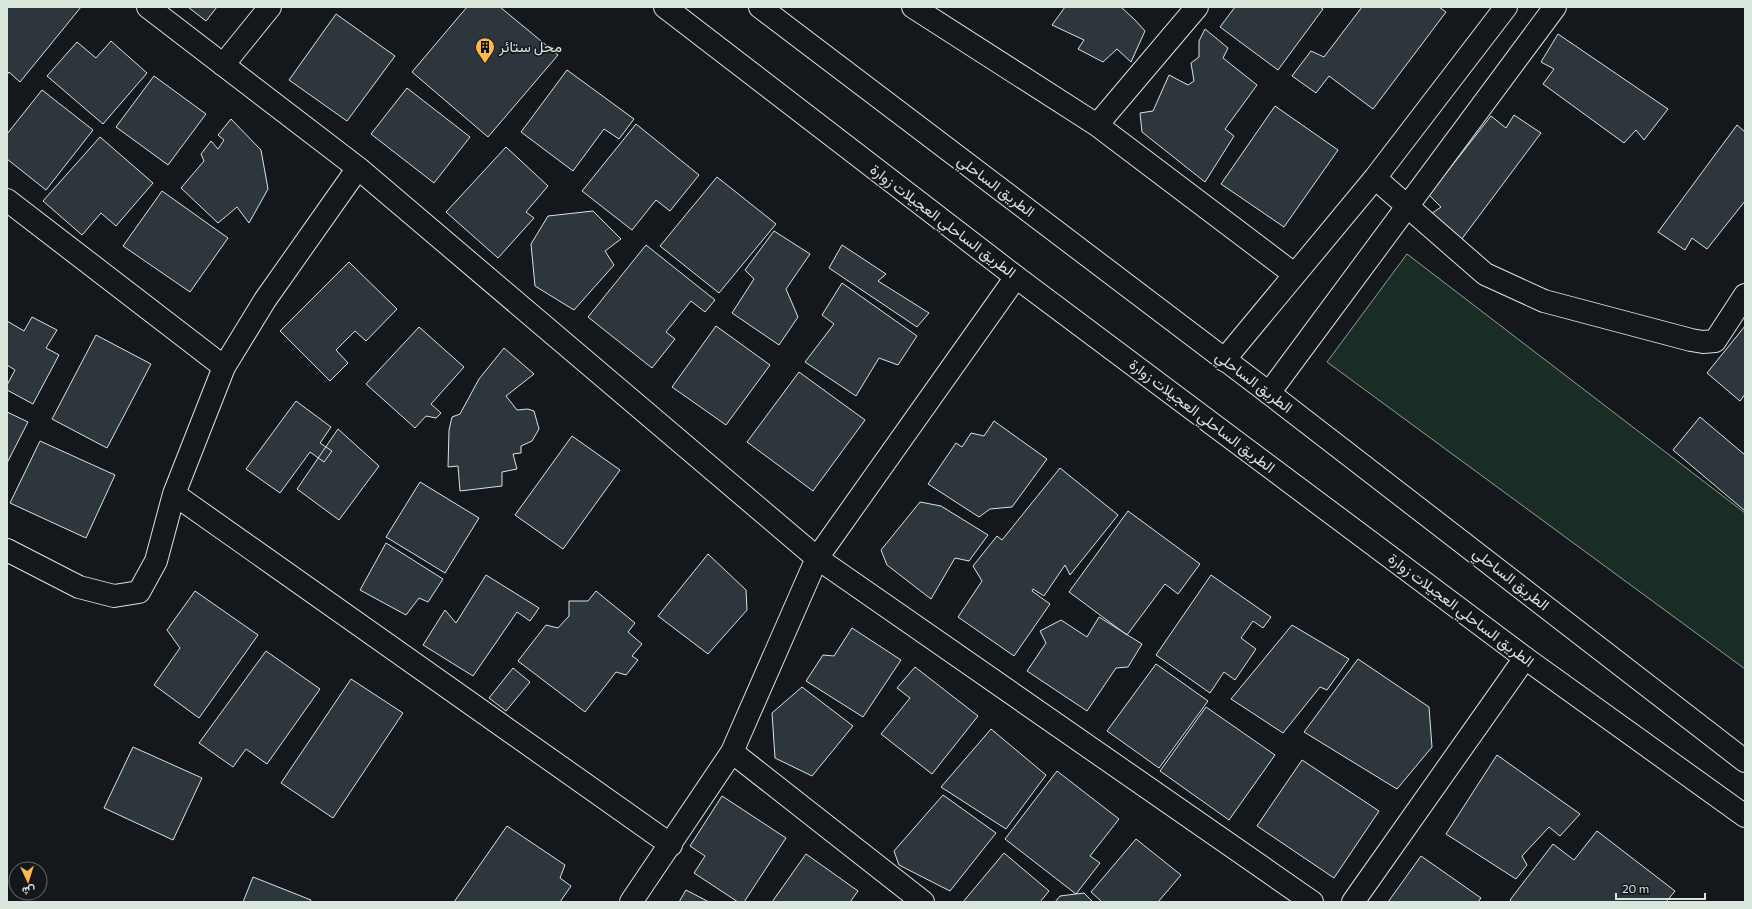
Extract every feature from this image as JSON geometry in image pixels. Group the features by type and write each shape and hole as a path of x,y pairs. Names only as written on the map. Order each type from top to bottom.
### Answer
{"main road":[{"path":"148,7 358,168 817,558 1312,902"},
{"path":"224,65 270,7"},
{"name":"الطريق الساحلي العجيلات زوارة","path":"665,7 1016,276 1525,658 1745,816"},
{"name":"الطريق الساحلي","path":"760,7 1269,393 1745,761"},
{"path":"1097,125 1197,7"},
{"path":"1224,360 1375,178 1506,7"},
{"path":"1269,393 1555,7"},
{"path":"918,9 1097,125 1294,274"},
{"path":"7,550 79,587 114,596 139,592 156,561 174,494 224,367 265,300 358,168"},
{"path":"1375,178 1485,274 1544,301 1636,326 1704,342 1715,341 1745,295"},
{"path":"7,200 224,367"},
{"path":"631,902 671,845 732,752 817,558 1016,276"},
{"path":"174,494 671,845"},
{"path":"1353,902 1525,658"},
{"path":"732,752 922,902"}],"green space":[{"path":"1407,254 1745,513 1745,669 1327,362"}],"building":[{"path":"7,7 81,7 20,82 9,72 7,75"},
{"path":"188,7 217,7 206,21"},
{"name":"محل ستائر","path":"467,7 500,7 558,55 488,137 412,72"},
{"path":"1065,7 1121,7 1145,31 1131,62 1117,49 1103,62 1078,49 1084,40 1052,25"},
{"path":"1235,7 1320,7 1323,9 1278,70 1220,27"},
{"path":"1362,7 1439,7 1446,12 1373,109 1329,76 1316,93 1292,76 1311,51 1324,57"},
{"path":"336,14 395,56 347,121 289,80"},
{"path":"1205,29 1228,48 1223,58 1257,85 1225,129 1234,136 1205,182 1142,132 1140,113 1153,111 1169,75 1188,85 1194,81 1191,63 1199,57 1199,41"},
{"path":"1558,34 1668,109 1644,140 1636,130 1624,143 1543,84 1554,69 1541,62"},
{"path":"111,41 147,73 103,124 47,76 77,42 96,58"},
{"path":"567,70 634,119 619,139 604,129 573,171 521,132"},
{"path":"154,76 206,114 168,165 116,127"},
{"path":"407,88 470,137 434,183 371,134"},
{"path":"42,90 93,130 46,190 7,159 7,134"},
{"path":"1275,106 1338,150 1284,227 1221,184"},
{"path":"1514,115 1541,133 1461,240 1431,214 1441,207 1429,195 1491,116 1506,128"},
{"path":"231,119 261,150 268,189 249,223 237,207 218,223 181,188 204,161 201,154 211,141 218,149 224,140 218,135"},
{"path":"636,124 699,175 670,211 656,200 632,230 582,191"},
{"path":"1737,125 1745,132 1745,201 1707,249 1692,238 1685,250 1658,232"},
{"path":"100,137 153,183 116,226 101,213 82,235 43,201"},
{"path":"506,147 548,186 526,212 534,218 498,258 446,212"},
{"path":"717,177 776,224 719,293 660,246"},
{"path":"162,191 228,238 190,292 123,246"},
{"path":"593,211 621,239 605,251 614,265 574,310 535,286 531,244 548,216"},
{"path":"774,231 810,254 786,289 798,317 779,345 732,313 754,279 745,270"},
{"path":"646,245 715,300 705,312 691,301 666,332 675,339 652,368 588,317"},
{"path":"842,245 886,274 878,281 929,313 917,327 829,268"},
{"path":"349,262 397,309 366,341 355,331 336,350 348,363 330,381 280,331"},
{"path":"842,283 917,336 898,365 879,358 856,396 805,362 834,324 822,315"},
{"path":"32,317 57,330 46,348 59,355 33,404 7,390 7,385 15,370 7,365 7,321 24,331"},
{"path":"716,326 770,365 726,425 672,387"},
{"path":"1745,326 1745,394 1740,401 1707,373"},
{"path":"419,327 464,367 431,404 441,413 436,418 426,416 415,428 366,384"},
{"path":"96,335 151,364 107,448 52,419"},
{"path":"504,348 534,374 506,396 517,410 528,409 534,411 539,429 532,441 521,446 521,453 513,454 517,469 502,472 502,486 460,491 458,466 448,467 449,430 452,417 460,414 479,379"},
{"path":"799,372 865,420 813,491 747,442"},
{"path":"296,401 331,427 320,443 332,451 324,462 310,452 280,493 246,469"},
{"path":"7,412 28,422 7,463"},
{"path":"1700,417 1745,455 1745,511 1673,450"},
{"path":"994,421 1047,459 1012,507 990,509 979,517 928,484 956,443 962,447 971,433 984,436"},
{"path":"338,429 379,466 339,520 297,489"},
{"path":"572,436 620,470 563,549 515,515"},
{"path":"40,441 115,475 86,538 10,503"},
{"path":"1060,468 1118,515 1070,575 1065,565 1044,596 1033,589 1032,591 1050,604 1014,656 958,617 982,581 973,566 997,536 1002,540"},
{"path":"420,482 479,518 445,573 386,537"},
{"path":"920,502 941,506 988,535 969,561 955,558 931,599 887,565 881,550"},
{"path":"1128,511 1200,564 1178,594 1165,584 1127,635 1069,592"},
{"path":"386,543 443,579 428,602 419,598 406,615 360,590"},
{"path":"708,554 746,590 747,610 708,654 658,616"},
{"path":"486,575 539,608 530,621 517,612 473,676 423,645 445,610 456,623"},
{"path":"1211,575 1271,617 1263,628 1253,621 1241,638 1256,649 1235,680 1224,672 1210,693 1156,655"},
{"path":"195,591 258,635 199,718 154,685 180,648 167,630"},
{"path":"596,591 635,623 628,632 642,644 632,656 638,660 626,675 616,672 585,712 518,661 546,625 558,628 569,616 569,601 588,601"},
{"path":"1099,617 1142,644 1128,667 1116,668 1087,711 1027,671 1046,643 1040,631 1061,620 1087,637"},
{"path":"1292,625 1349,659 1327,690 1320,687 1283,733 1231,699"},
{"path":"852,628 901,660 863,717 806,681 823,655 834,656"},
{"path":"266,651 320,689 267,764 246,749 233,767 199,743"},
{"path":"1358,659 1429,707 1432,747 1397,789 1304,732"},
{"path":"1156,664 1208,701 1159,768 1107,731"},
{"path":"915,667 978,716 932,774 881,734 910,698 897,688"},
{"path":"513,668 530,682 506,711 489,698"},
{"path":"351,679 403,713 333,818 281,783"},
{"path":"802,687 853,726 812,776 775,758 772,713"},
{"path":"1206,707 1275,755 1229,820 1160,771"},
{"path":"991,729 1046,775 1006,829 941,787"},
{"path":"133,747 202,778 173,840 104,808"},
{"path":"1497,755 1580,814 1560,836 1549,827 1522,856 1527,865 1516,879 1446,834"},
{"path":"1302,760 1379,811 1334,878 1257,826"},
{"path":"1057,771 1119,819 1090,856 1100,863 1076,894 1005,839"},
{"path":"943,795 996,833 950,891 899,865 894,851"},
{"path":"722,796 786,838 744,902 738,902 694,873 705,856 690,846"},
{"path":"507,826 565,865 560,878 571,886 560,902 454,902"},
{"path":"1597,831 1675,891 1666,902 1512,902 1510,900 1553,844 1574,860"},
{"path":"1136,839 1181,875 1158,902 1102,902 1091,892"},
{"path":"1004,853 1049,891 1040,902 963,902"},
{"path":"806,854 858,891 850,902 772,902"},
{"path":"1421,856 1481,898 1478,902 1388,902"},
{"path":"253,877 311,900 310,902 243,902"},
{"path":"686,890 709,902 679,902"},
{"path":"1084,893 1093,902 1055,902 1060,896"}],"place":[{"name":"محل ستائر","path":"485,64"}]}
